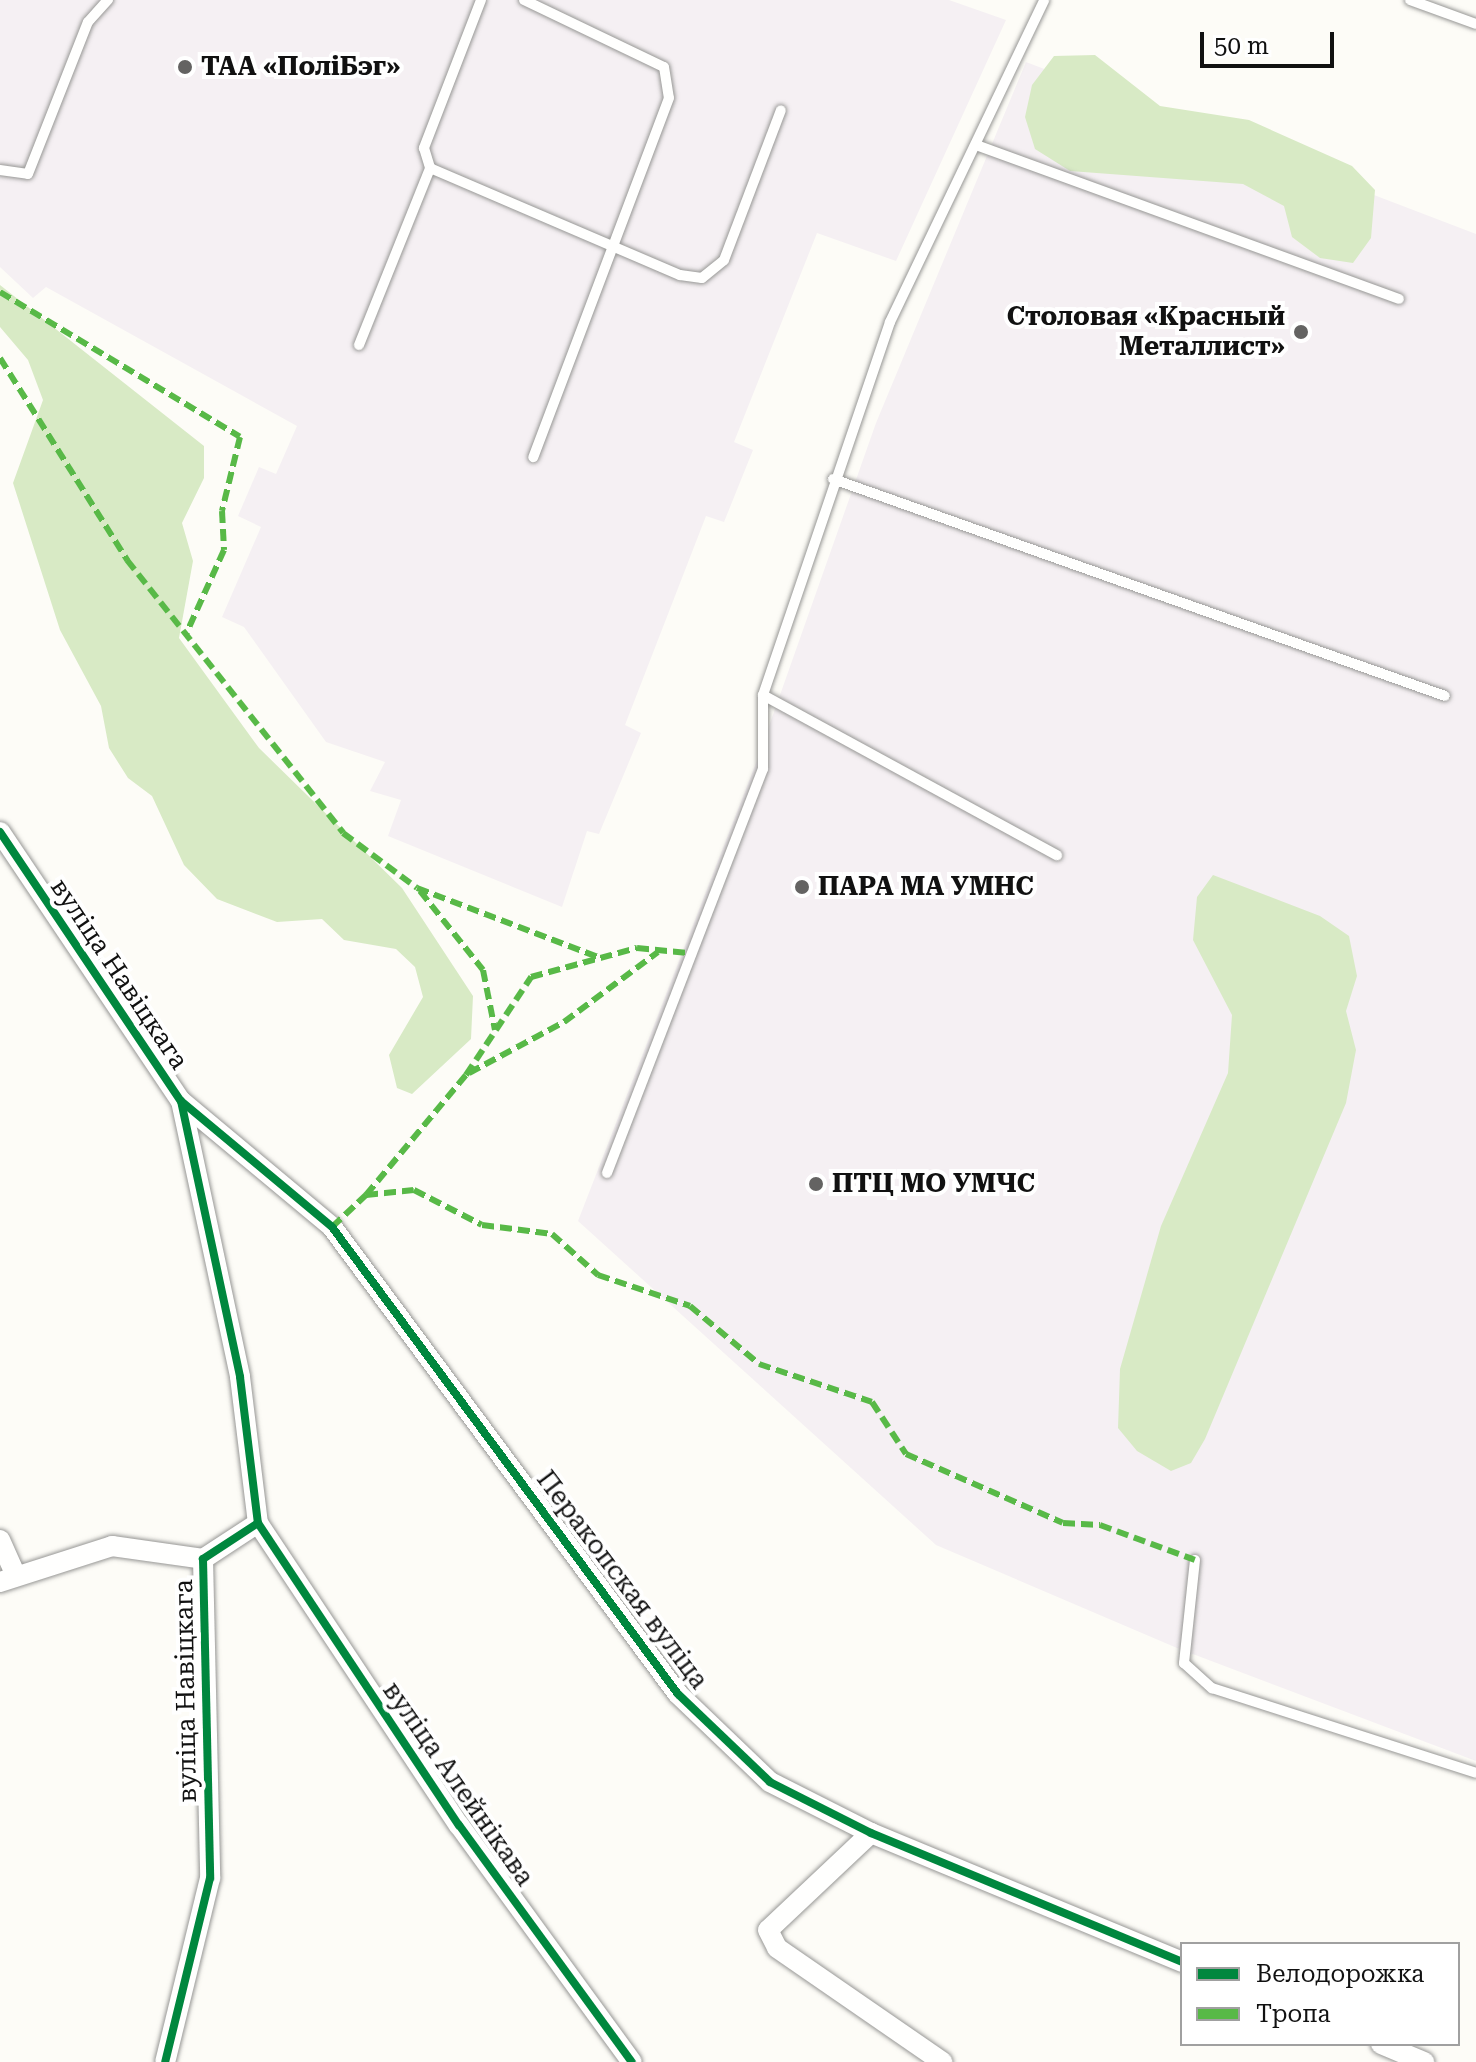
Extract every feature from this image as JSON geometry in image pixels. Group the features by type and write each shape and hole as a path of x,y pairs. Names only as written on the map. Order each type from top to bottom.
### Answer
{"street":[{"name":"вуліца Навіцкага","path":"0,832 181,1101 240,1377 258,1523 203,1559 210,1878 165,2062"},
{"name":"Перакопская вуліца","path":"181,1101 332,1227 678,1694 770,1782 871,1833 1180,1961"},
{"name":"вуліца Алейнікава","path":"258,1523 459,1825 632,2062"},
{"path":"0,1540 7,1578 112,1546 203,1559"},
{"path":"871,1833 768,1930 777,1948 942,2062"},
{"path":"1386,2046 1424,2062"}],"lane":[{"path":"0,170 28,174 88,22 108,0"},
{"path":"359,345 430,168 424,148 481,0"},
{"path":"524,0 664,67 669,98 617,248 533,457"},
{"path":"607,1173 763,769 763,695 833,479 890,322 1044,0"},
{"path":"1410,0 1476,24"},
{"path":"430,168 617,248 702,278 724,260 781,110"},
{"path":"976,145 1399,299"},
{"path":"833,479 1445,696"},
{"path":"763,695 1057,855"},
{"path":"1195,1560 1184,1663 1212,1688 1476,1773"}],"shaded area":[{"path":"0,0 949,0 1006,20 896,261 817,233 734,442 753,450 724,522 706,516 625,725 641,733 599,834 587,831 562,907 388,836 401,800 370,791 385,762 326,742 244,627 222,617 261,527 238,516 259,467 276,474 297,426 46,287 33,298 0,267"},
{"path":"1026,62 1476,234 1476,1761 1177,1648 936,1545 578,1221 756,763 876,423"}],"green space":[{"path":"1095,55 1160,106 1249,120 1352,166 1375,190 1371,238 1353,263 1320,258 1292,237 1284,206 1243,184 1070,171 1035,149 1025,117 1032,85 1054,56"},
{"path":"0,285 204,446 204,478 182,523 193,561 179,638 259,748 402,888 473,996 471,1039 412,1094 397,1088 389,1055 423,997 415,967 396,949 344,940 322,919 277,922 217,899 184,865 152,796 128,778 109,748 101,706 60,630 13,483 43,400 28,360 0,327"},
{"path":"1213,875 1320,916 1349,936 1357,976 1346,1011 1356,1050 1346,1103 1205,1439 1191,1463 1171,1471 1137,1451 1118,1428 1120,1369 1161,1226 1228,1073 1232,1015 1193,940 1197,897"}],"marked path":[{"path":"0,292 240,437 222,511 224,550 186,634"},
{"path":"0,358 127,560 343,833 417,888 600,958"},
{"path":"420,891 483,970 495,1030"},
{"path":"366,1195 466,1075 531,977 637,948 688,953"},
{"path":"469,1073 564,1022 658,952"},
{"path":"332,1227 366,1195 414,1190 482,1225 552,1234 598,1275 690,1306 759,1364 872,1402 906,1454 1063,1523 1100,1525 1195,1560"}],"cycle path":[{"path":"0,832 181,1101 240,1377 258,1523 203,1559 210,1878 165,2062"},
{"path":"181,1101 332,1227 678,1694 770,1782 871,1833 1180,1961"},
{"path":"258,1523 459,1825 632,2062"}],"place":[{"name":"ТАА «ПоліБэг»","path":"185,67"},
{"name":"Столовая «Красный Металлист»","path":"1301,332"},
{"name":"ПАРА МА УМНС","path":"802,887"},
{"name":"ПТЦ МО УМЧС","path":"816,1184"}]}
